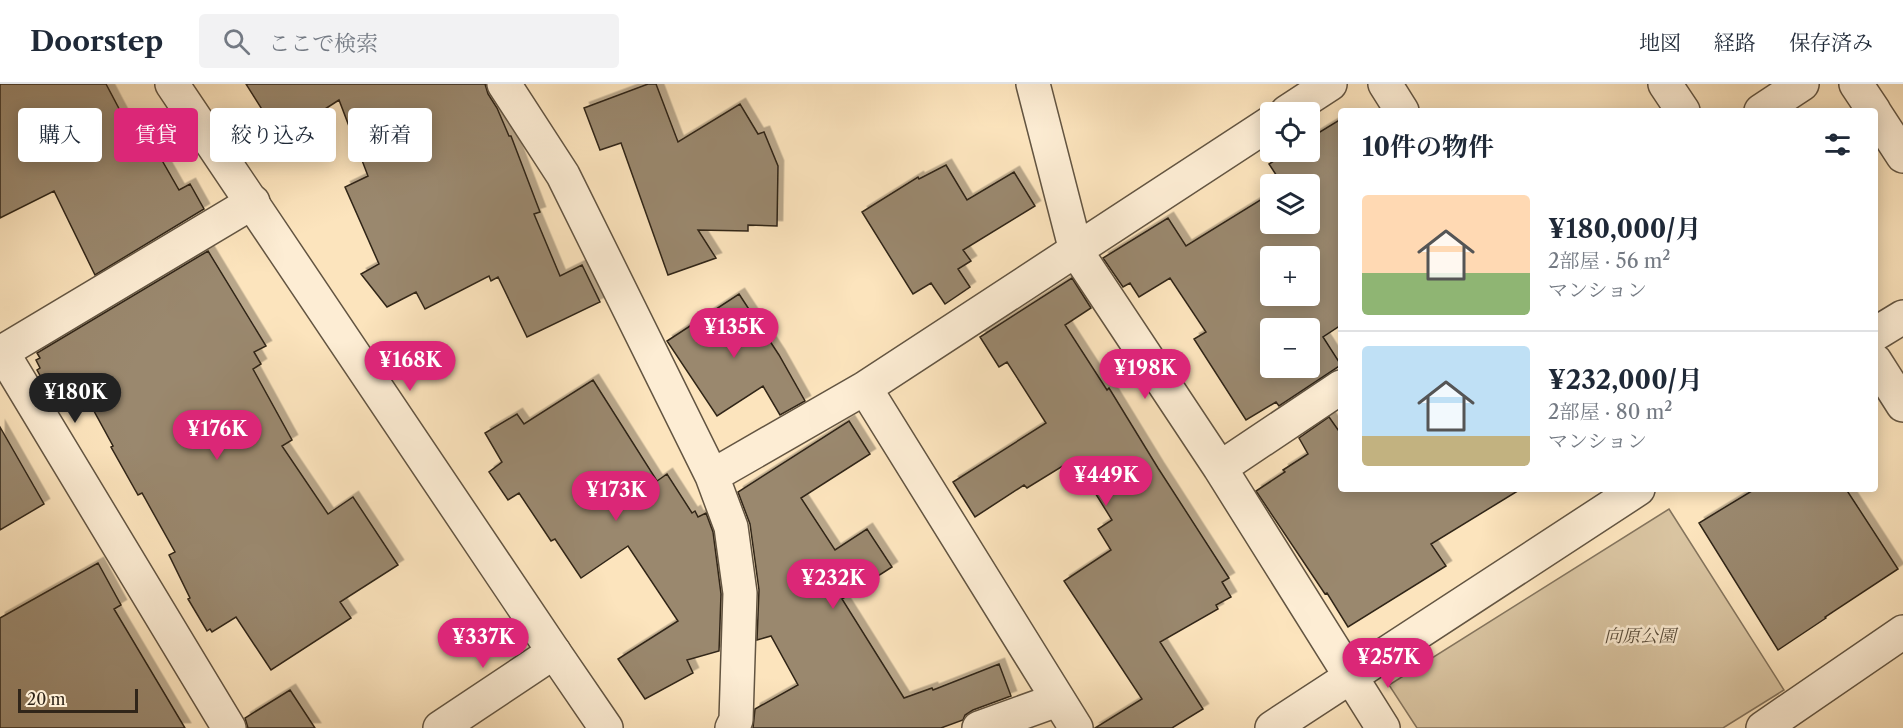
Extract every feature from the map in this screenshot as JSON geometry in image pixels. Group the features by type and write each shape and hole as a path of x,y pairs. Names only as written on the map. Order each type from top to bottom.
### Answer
{"street":[{"path":"172,84 606,728"},
{"path":"504,84 563,175 712,476 731,527 740,593 736,720 732,728"},
{"path":"1033,84 1076,251 1220,468 1383,728"},
{"path":"1302,102 1330,84"},
{"path":"1385,84 1400,108"},
{"path":"1665,84 1681,108"},
{"path":"1766,108 1802,84"},
{"path":"1856,84 1871,108"},
{"path":"1878,118 1903,156"},
{"path":"712,476 865,388 1260,130"},
{"path":"229,728 1,350 253,202"},
{"path":"1878,332 1903,317"},
{"path":"1878,366 1903,405"},
{"path":"865,388 1076,728"},
{"path":"1220,468 1338,389"},
{"path":"1272,728 1633,492"},
{"path":"1763,728 1903,632"},
{"path":"440,728 554,652"},
{"path":"979,728 1057,700"}],"green space":[{"name":"向原公園","path":"1669,509 1784,690 1723,728 1417,728 1389,685"}],"building":[{"path":"0,84 106,84 119,108 114,108 114,162 163,162 179,190 190,184 204,209 95,275 54,191 0,218"},
{"path":"246,84 485,84 511,136 540,212 534,214 560,276 582,265 600,302 527,337 498,277 491,281 489,276 425,309 416,292 387,307 361,274 379,264 345,187 368,176 363,162 432,162 432,108 348,108 348,124 339,100 327,108 261,108"},
{"path":"648,84 656,84 678,142 740,104 758,134 764,132 778,166 777,226 748,225 748,231 698,230 716,258 668,275 621,143 600,150 584,108"},
{"path":"1338,121 1338,327 1323,337 1338,360 1338,367 1279,406 1276,402 1246,420 1194,339 1206,332 1170,278 1139,297 1130,283 1123,287 1103,258 1168,218 1186,246 1260,200 1260,234 1320,234 1320,174 1276,174 1269,164 1272,162 1320,162 1320,132"},
{"path":"946,165 967,200 1014,172 1035,206 963,250 971,261 958,269 970,287 945,304 931,283 913,294 862,212 918,177 919,179"},
{"path":"208,251 266,346 254,352 261,364 253,369 292,440 282,446 328,514 353,497 398,565 340,602 351,618 271,670 236,617 212,632 210,629 207,631 188,599 190,598 169,555 175,552 142,493 138,495 83,391 57,406 37,370 40,368 36,360 40,358 37,353"},
{"path":"1072,278 1091,308 1065,325 1107,390 1109,388 1229,578 1222,582 1231,597 1216,605 1218,609 1160,642 1203,709 1172,728 1095,728 1142,699 1064,581 1111,550 1098,529 1112,520 1074,459 1027,488 1024,485 975,517 953,482 1046,423 1007,362 999,367 980,337"},
{"path":"739,294 779,355 805,401 780,415 763,386 717,416 667,341"},
{"path":"593,380 657,481 667,474 692,513 695,511 698,517 706,513 713,532 721,594 719,651 687,660 693,673 645,699 618,659 678,621 628,546 581,578 555,539 551,541 519,493 508,500 489,472 502,462 485,433 517,414 524,424"},
{"path":"1329,417 1338,430 1338,492 1516,492 1431,544 1446,566 1348,627 1256,491 1308,454 1299,438"},
{"path":"849,421 870,454 801,498 835,550 867,529 892,567 842,599 904,698 932,688 933,690 999,664 1011,696 973,710 965,715 963,720 941,728 753,728 755,709 798,685 771,636 757,640 759,590 750,524 738,492"},
{"path":"0,427 44,504 0,530"},
{"path":"1750,492 1848,492 1898,569 1778,650 1699,523"},
{"path":"98,563 121,605 114,609 185,728 0,728 0,618"},
{"path":"290,690 315,728 248,728 245,718"}]}
